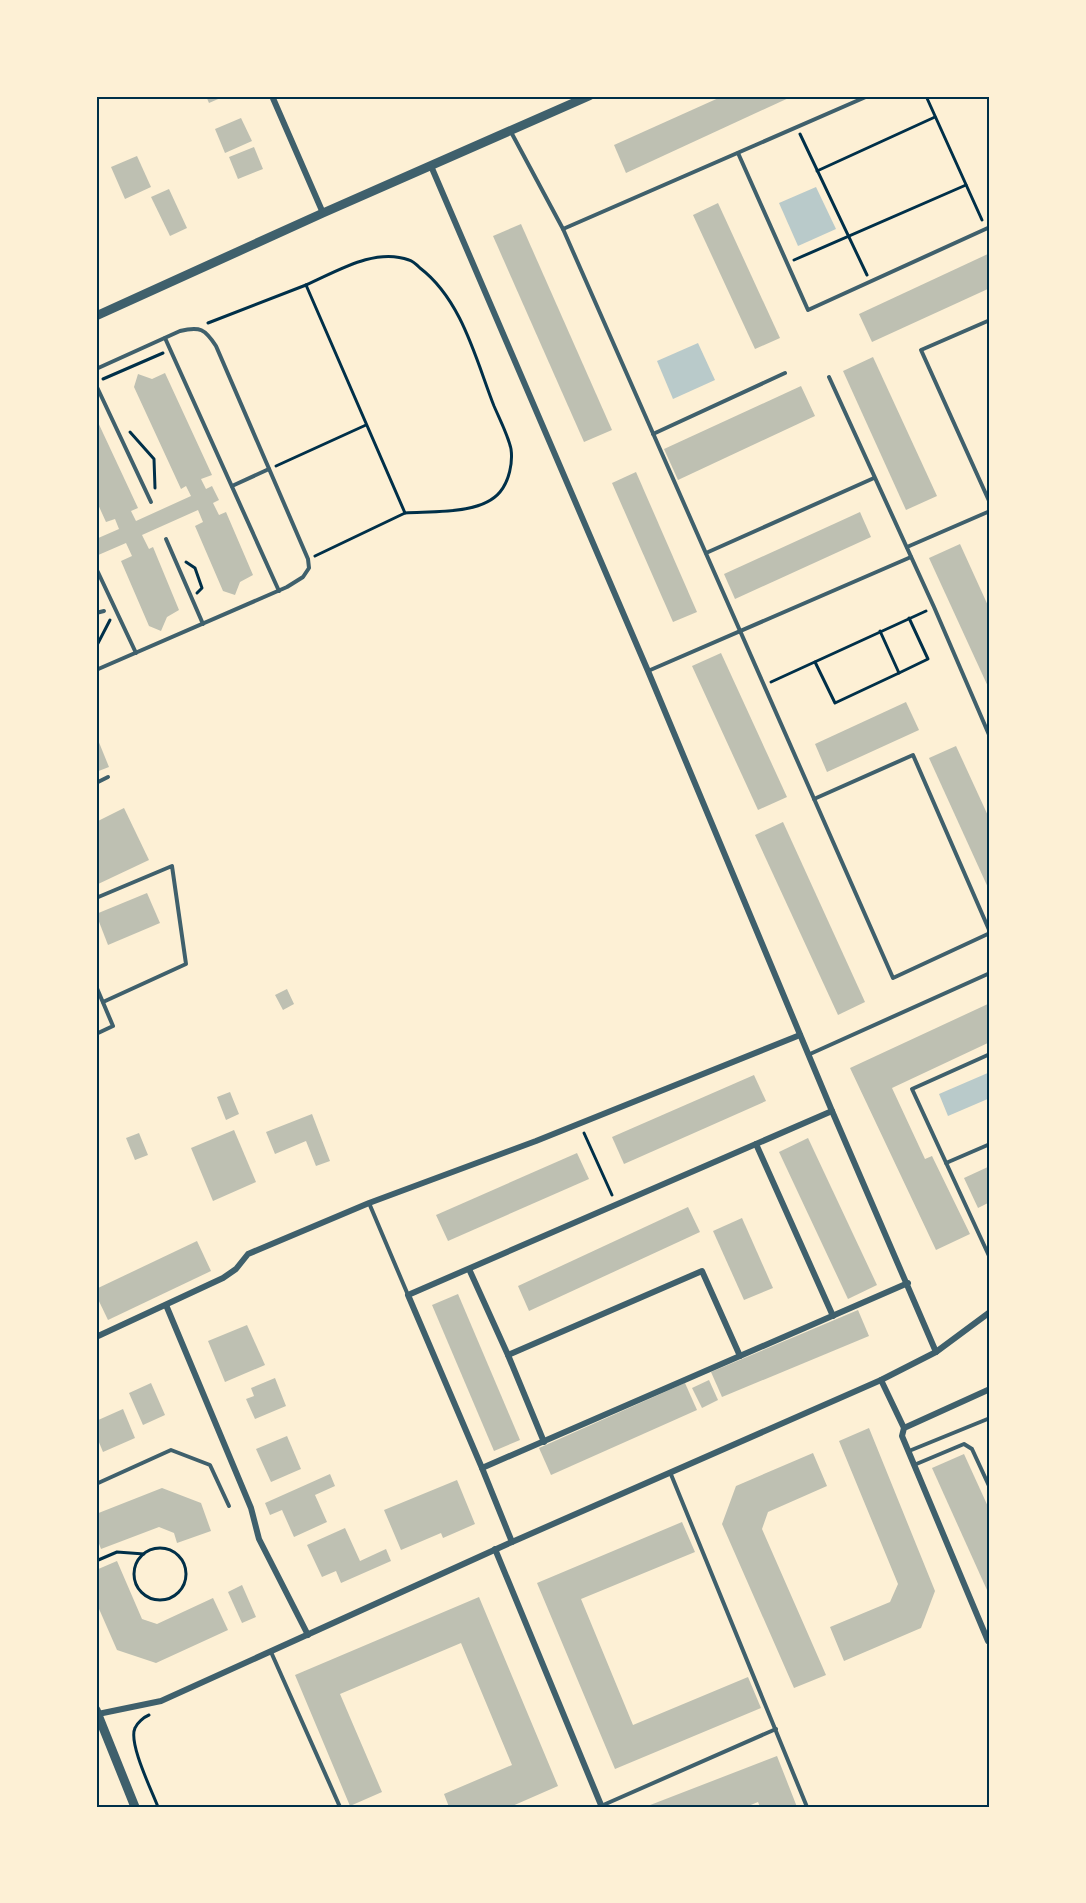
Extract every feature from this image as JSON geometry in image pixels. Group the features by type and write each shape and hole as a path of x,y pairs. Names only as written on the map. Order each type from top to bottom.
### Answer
{"street":[{"path":"272,96 323,213"},
{"path":"96,316 590,96"},
{"path":"431,166 648,670 832,1111 936,1352"},
{"path":"96,1337 223,1278 236,1269 248,1254 369,1203 579,1124 800,1035"},
{"path":"512,1542 408,1295 832,1111"},
{"path":"756,1144 832,1316"},
{"path":"470,1269 544,1442"},
{"path":"508,1354 702,1271 740,1356"},
{"path":"482,1468 908,1283"},
{"path":"166,1305 251,1508 259,1539 308,1635"},
{"path":"135,1807 97,1712 161,1701 495,1549 881,1380 936,1352 990,1312"},
{"path":"881,1380 904,1428 902,1436 989,1642"},
{"path":"904,1428 990,1389"},
{"path":"495,1549 601,1806"}],"lane":[{"path":"563,229 868,96"},
{"path":"511,132 563,229 739,632 893,978 990,932 914,755 814,799"},
{"path":"738,153 808,310 988,228"},
{"path":"990,320 921,350 990,503"},
{"path":"96,369 165,338 195,328 207,333 216,346 308,559 309,568 303,577 279,591 96,670"},
{"path":"165,338 279,591"},
{"path":"653,434 785,373"},
{"path":"829,377 934,607 990,737"},
{"path":"96,383 151,502"},
{"path":"231,486 269,469"},
{"path":"706,553 874,477"},
{"path":"907,547 990,511"},
{"path":"166,539 203,624"},
{"path":"648,670 911,557"},
{"path":"96,568 136,653"},
{"path":"96,613 104,611"},
{"path":"96,783 108,777"},
{"path":"96,898 172,866 186,964 103,1002"},
{"path":"810,1054 990,973"},
{"path":"96,986 113,1026 96,1034"},
{"path":"990,1054 912,1089 990,1258"},
{"path":"946,1164 990,1144"},
{"path":"369,1203 408,1295"},
{"path":"908,1451 990,1418"},
{"path":"914,1465 964,1444 972,1449 990,1488"},
{"path":"96,1484 171,1450 210,1465 229,1506"},
{"path":"670,1472 807,1807"},
{"path":"271,1652 340,1807"},
{"path":"601,1806 776,1729"}],"path":[{"path":"926,96 988,228"},
{"path":"817,171 935,117"},
{"path":"796,127 870,282"},
{"path":"787,263 966,185"},
{"path":"195,328 363,260 386,256 410,260 429,274 449,300 467,336 511,449 510,472 500,492 484,503 464,510 405,513 308,559"},
{"path":"306,285 405,513"},
{"path":"96,383 170,350"},
{"path":"122,424 154,459 155,489 151,502"},
{"path":"269,469 366,425"},
{"path":"764,685 934,607"},
{"path":"96,647 115,609"},
{"path":"815,662 836,703 928,659 909,618"},
{"path":"880,631 899,673"},
{"path":"579,1124 616,1205"},
{"path":"96,1561 117,1552 144,1554 160,1548 176,1553 182,1560 186,1576 184,1584 173,1597 156,1600 141,1592 134,1577 135,1568 144,1554"},
{"path":"158,1807 134,1744 134,1729 144,1717 164,1708 161,1701"}],"shaded area":[{"path":"816,187 836,229 798,246 779,203"},
{"path":"698,343 715,380 673,399 657,361"},
{"path":"990,1072 990,1098 948,1116 939,1094"}],"building":[{"path":"206,96 225,96 209,103"},
{"path":"723,96 793,96 626,173 614,145"},
{"path":"241,118 252,141 225,153 215,129"},
{"path":"254,147 263,169 238,179 229,157"},
{"path":"137,156 151,187 125,199 111,167"},
{"path":"169,189 187,228 170,236 151,197"},
{"path":"718,203 780,338 755,349 693,215"},
{"path":"521,224 612,430 584,442 493,236"},
{"path":"990,253 990,288 872,342 859,314"},
{"path":"873,357 937,496 906,510 843,371"},
{"path":"165,373 212,475 201,479 206,489 212,486 219,500 213,503 219,515 226,512 253,575 240,582 235,595 223,591 195,526 203,522 198,510 142,535 149,549 153,547 179,610 167,617 161,631 149,626 121,561 132,556 126,543 96,556 96,539 119,529 115,519 106,522 96,500 96,418 138,508 131,511 136,521 191,496 186,486 181,489 134,387 138,374 152,379"},
{"path":"801,386 815,416 678,480 664,449"},
{"path":"636,472 697,612 673,622 612,483"},
{"path":"860,512 871,537 735,599 724,574"},
{"path":"960,544 990,610 990,691 929,558"},
{"path":"721,653 787,797 758,810 692,666"},
{"path":"906,702 919,730 827,772 815,744"},
{"path":"98,740 109,767 96,772 96,741"},
{"path":"956,746 990,820 990,892 929,758"},
{"path":"124,808 149,860 96,885 96,822"},
{"path":"783,822 865,1002 838,1015 755,835"},
{"path":"147,893 160,923 108,945 96,914"},
{"path":"287,989 294,1004 283,1010 275,995"},
{"path":"990,1003 990,1042 892,1088 925,1159 932,1156 970,1234 936,1250 850,1068"},
{"path":"754,1075 766,1101 624,1164 612,1137"},
{"path":"230,1092 239,1114 226,1120 217,1097"},
{"path":"312,1114 330,1161 316,1166 306,1141 275,1154 266,1132"},
{"path":"234,1130 256,1182 213,1201 191,1148"},
{"path":"139,1133 148,1155 135,1160 126,1138"},
{"path":"808,1138 877,1285 848,1299 779,1152"},
{"path":"577,1153 589,1179 448,1241 436,1215"},
{"path":"990,1166 990,1202 978,1208 964,1178"},
{"path":"688,1207 700,1232 529,1311 518,1286"},
{"path":"742,1218 773,1288 744,1300 713,1231"},
{"path":"197,1241 211,1271 108,1320 96,1295 96,1289"},
{"path":"458,1294 520,1440 494,1451 432,1305"},
{"path":"858,1310 869,1336 722,1397 711,1372"},
{"path":"247,1325 265,1365 225,1382 208,1341"},
{"path":"275,1378 286,1406 255,1419 246,1399 254,1396 251,1388"},
{"path":"709,1380 718,1400 702,1408 692,1388"},
{"path":"151,1383 165,1415 143,1425 129,1393"},
{"path":"685,1383 697,1410 551,1475 539,1448"},
{"path":"123,1409 135,1438 103,1452 96,1435 96,1421"},
{"path":"869,1428 935,1591 921,1628 844,1661 830,1627 890,1602 898,1584 839,1441"},
{"path":"287,1436 301,1469 271,1482 256,1449"},
{"path":"813,1453 827,1486 768,1512 762,1529 826,1675 794,1688 722,1524 736,1486"},
{"path":"964,1454 990,1511 990,1589 987,1590 932,1468"},
{"path":"330,1474 335,1486 315,1495 327,1522 294,1537 282,1510 270,1515 265,1503"},
{"path":"457,1480 475,1524 443,1538 441,1533 401,1550 384,1510"},
{"path":"162,1488 201,1503 211,1531 177,1543 174,1533 159,1527 101,1549 96,1536 96,1514"},
{"path":"682,1522 695,1552 581,1599 633,1725 748,1677 761,1708 615,1769 537,1583"},
{"path":"345,1528 360,1561 386,1549 391,1561 341,1583 336,1571 322,1577 307,1545"},
{"path":"117,1561 142,1619 157,1624 213,1598 228,1630 156,1663 117,1650 96,1602 96,1570"},
{"path":"242,1585 256,1617 242,1623 228,1592"},
{"path":"479,1597 558,1786 510,1807 449,1807 444,1794 512,1765 461,1643 340,1694 382,1792 350,1806 295,1675"},
{"path":"777,1756 797,1807 760,1807 758,1802 746,1807 645,1807"}]}
